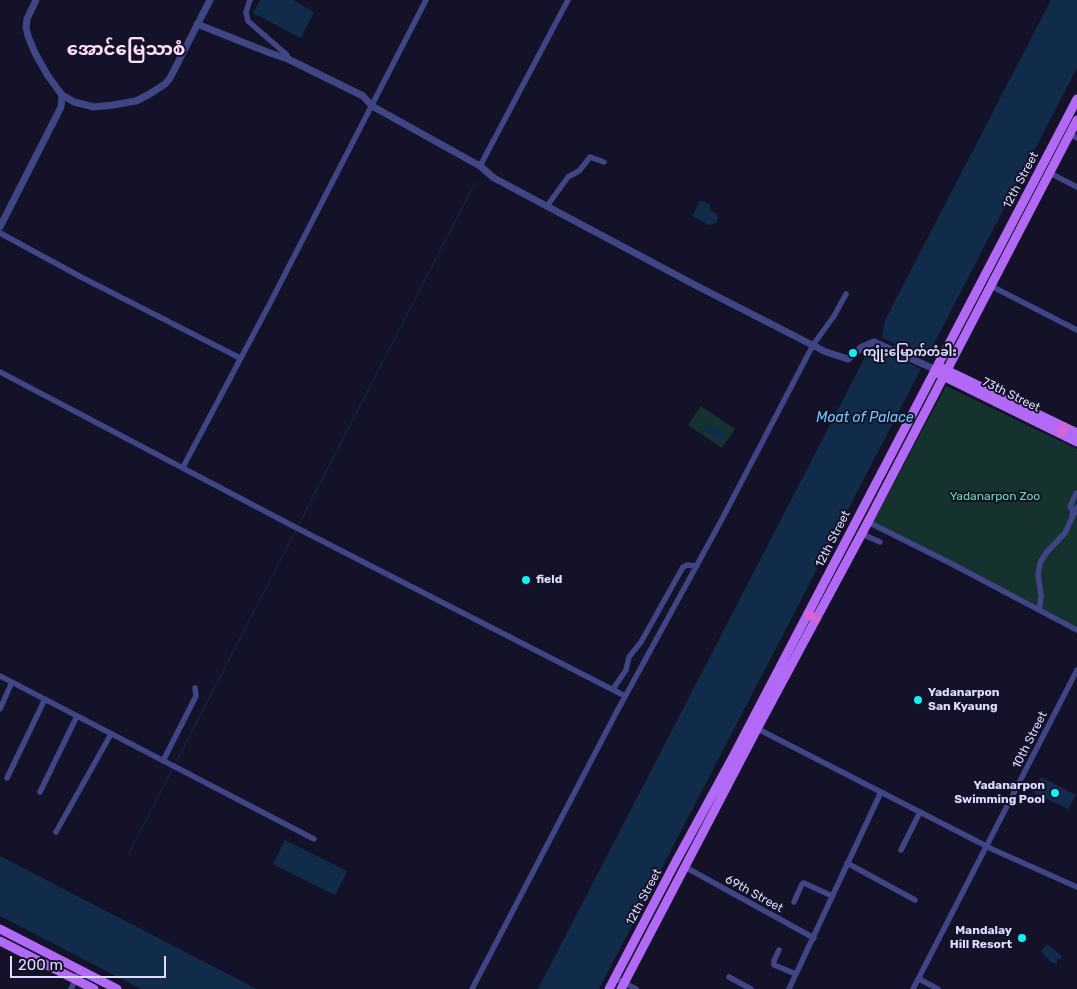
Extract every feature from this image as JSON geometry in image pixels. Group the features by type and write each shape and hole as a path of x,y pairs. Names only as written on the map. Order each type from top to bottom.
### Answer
{"main road":[{"name":"12th Street","path":"610,989 812,616 932,368 1077,99"},
{"name":"12th Street","path":"812,616 862,534 1050,173 1073,136 1077,120"},
{"name":"73th Street","path":"932,368 1062,430 1077,442"},
{"name":"73th Street","path":"1062,430 1077,433"},
{"name":"12th Street","path":"623,986 685,867 753,727"},
{"path":"0,929 117,989"},
{"path":"0,941 94,989"}],"street":[{"path":"36,0 27,19 26,27 28,36 48,76 62,95 74,102 94,106 136,101 158,90 170,78 210,0"},
{"path":"250,0 246,12 248,21 287,55 288,59"},
{"path":"183,467 268,307 372,106 396,55 426,0"},
{"path":"480,166 568,0"},
{"path":"198,24 288,59 363,96 372,106 480,166 494,178 694,285 813,345 846,359 866,344 876,342 932,368"},
{"path":"0,227 61,107 62,95"},
{"path":"61,107 74,102"},
{"path":"547,206 568,177 579,171 590,157 604,162"},
{"path":"1041,168 1077,187"},
{"path":"0,233 80,277 240,358"},
{"path":"991,286 1077,330"},
{"path":"472,989 625,696 670,616 813,345 834,316 846,294"},
{"path":"0,372 625,696"},
{"path":"1072,519 1073,510 1070,507 1077,493"},
{"path":"1038,609 1041,596 1038,575 1040,563 1046,553 1065,533 1077,507"},
{"path":"868,522 1077,630"},
{"path":"862,534 880,542"},
{"path":"612,689 626,670 629,657 641,642 682,568 687,565 696,566"},
{"path":"658,610 670,616"},
{"name":"10th Street","path":"914,989 1077,670"},
{"path":"0,676 314,839"},
{"path":"0,708 12,682"},
{"path":"163,761 196,696 195,688"},
{"path":"7,778 45,699"},
{"path":"40,792 77,716"},
{"path":"753,727 988,846 1077,887"},
{"path":"56,832 111,734"},
{"path":"789,989 881,792"},
{"path":"901,850 920,812"},
{"path":"847,863 915,900"},
{"name":"69th Street","path":"685,867 814,938"},
{"path":"794,902 803,884 832,896"},
{"path":"779,950 774,965 796,974"},
{"path":"71,989 80,970"},
{"path":"729,977 751,989"},
{"path":"615,978 623,986 636,989"},
{"path":"918,979 938,989"}],"green space":[{"name":"Yadanarpon Zoo","path":"946,386 1077,449 1077,628 873,522"},
{"path":"701,406 735,429 722,448 688,425"}],"water":[{"path":"260,0 293,0 314,12 301,38 253,13"},
{"name":"Moat of Palace","path":"1051,0 1077,0 1077,68 926,359 909,352 905,361 921,369 599,989 538,989 864,359 875,347 891,353 895,344 882,337 885,320"},
{"path":"700,201 710,205 710,210 716,213 718,218 716,223 709,225 692,216"},
{"path":"709,422 726,434 721,441 704,429"},
{"name":"Yadanarpon Swimming Pool","path":"1041,777 1076,795 1068,809 1033,792"},
{"path":"285,840 347,871 335,895 273,864"},
{"path":"0,856 257,989 141,989 0,916"},
{"path":"1047,944 1062,956 1061,959 1057,959 1057,964 1051,962 1041,951"}],"waterway":[{"path":"298,526 475,183"},
{"path":"175,764 296,530"},
{"path":"128,855 173,768"}],"place":[{"name":"ကျုံးမြောက်တံခါး","path":"853,353"},
{"name":"field","path":"526,580"},
{"name":"Yadanarpon San Kyaung","path":"918,700"},
{"name":"Yadanarpon Swimming Pool","path":"1055,793"},
{"name":"Mandalay Hill Resort","path":"1022,938"}],"district":[{"name":"အောင်မြေသာစံ","path":"126,50"}]}
